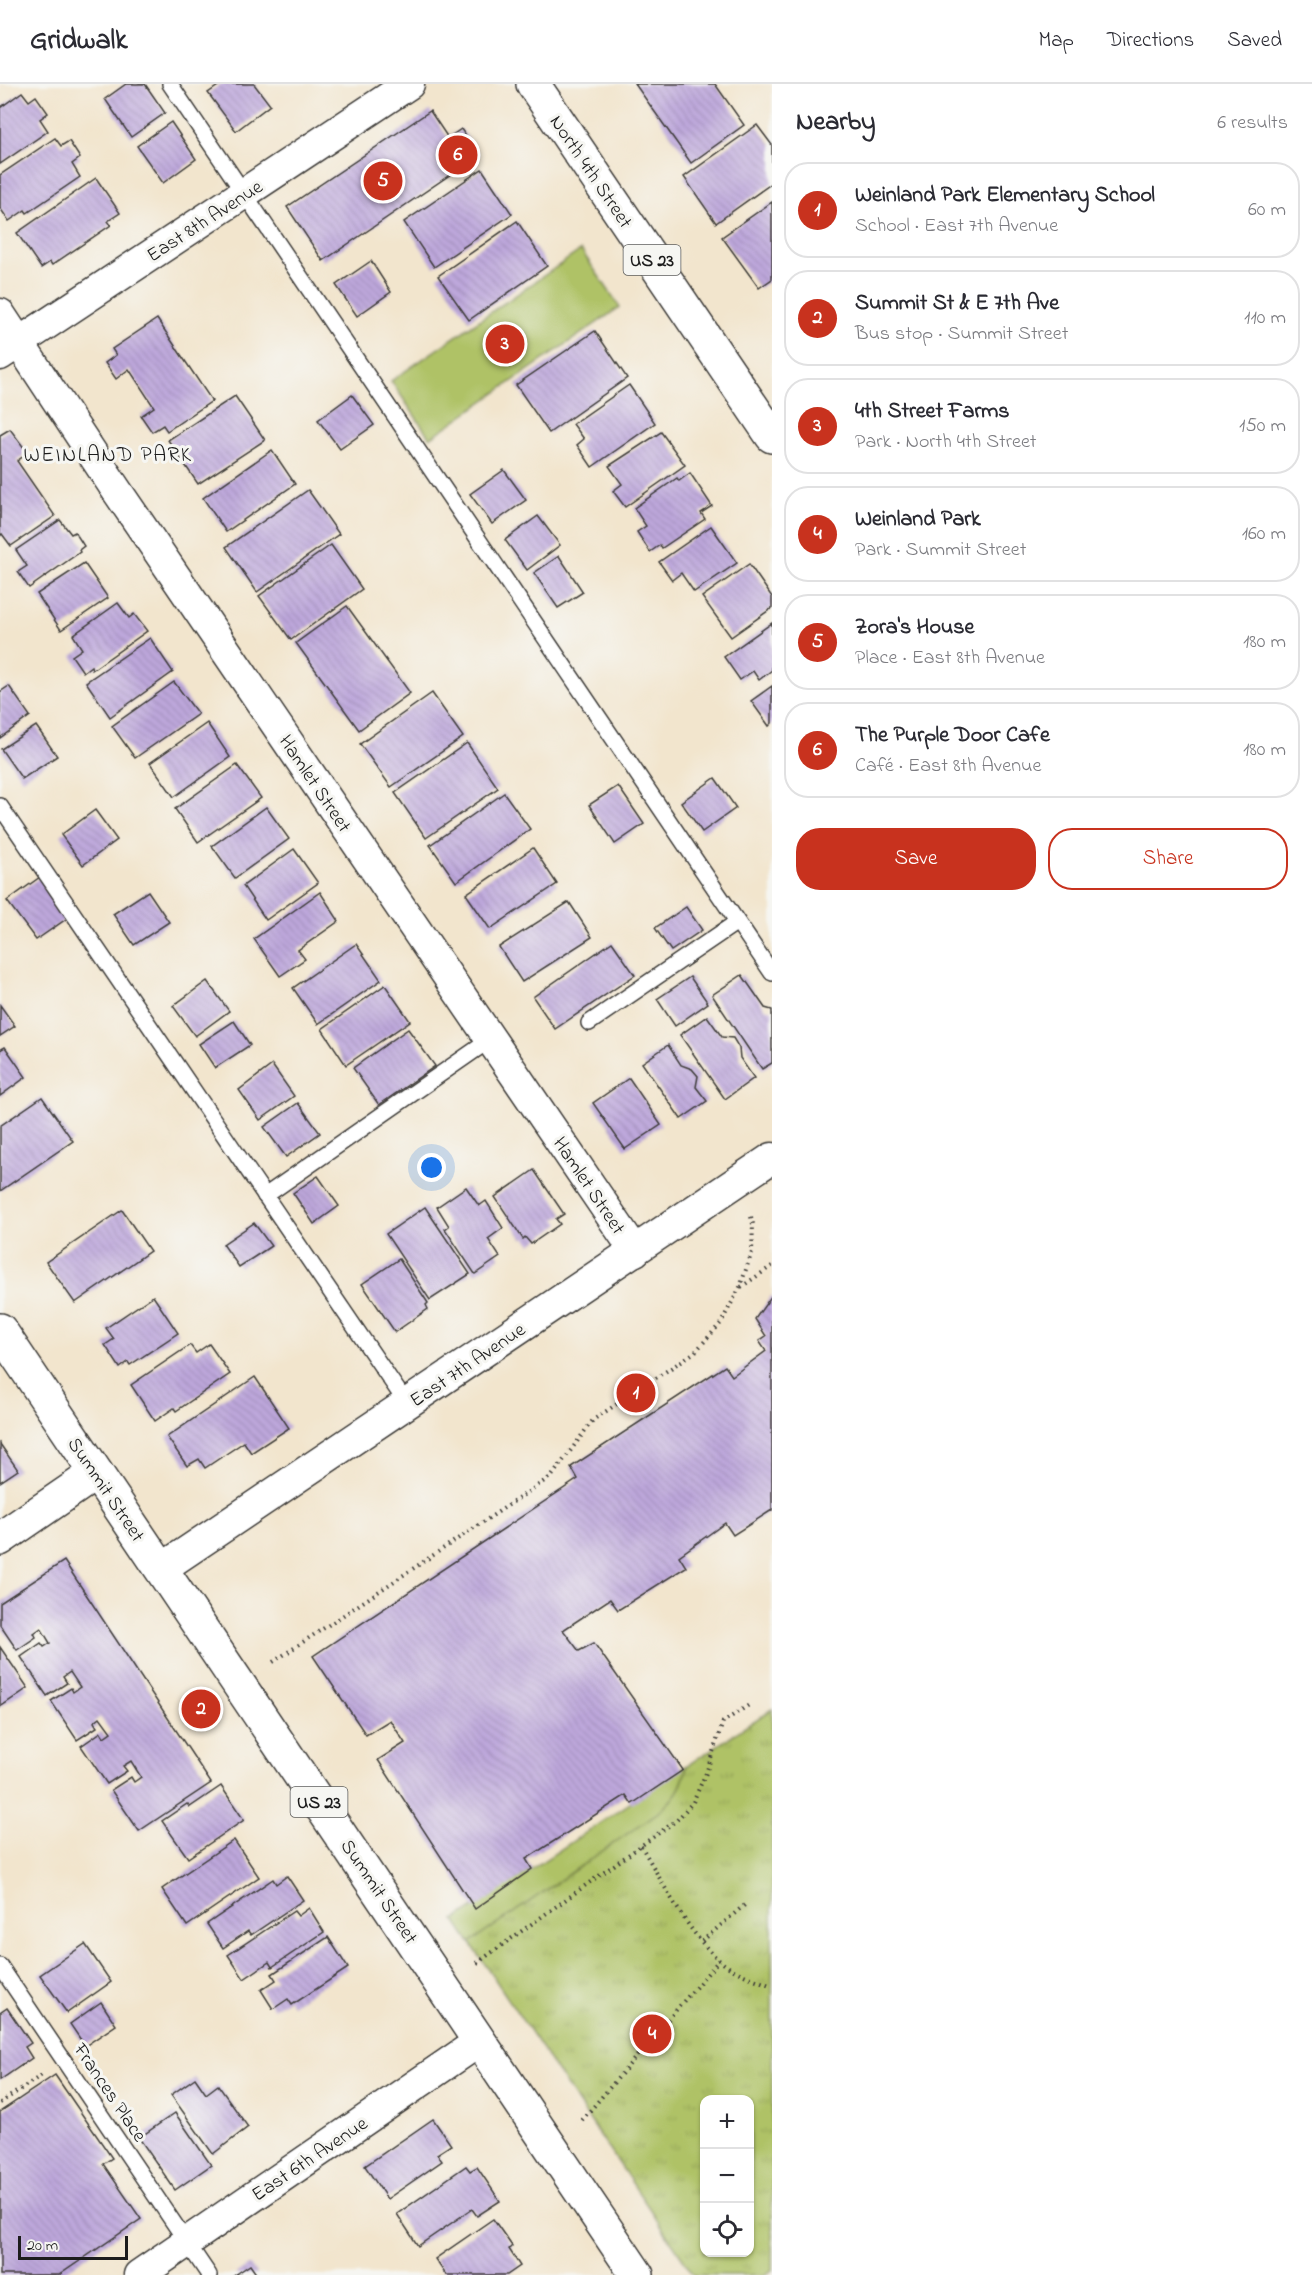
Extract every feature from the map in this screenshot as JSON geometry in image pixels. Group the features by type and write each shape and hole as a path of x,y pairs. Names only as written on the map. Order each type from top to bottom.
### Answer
{"main road":[{"name":"North 4th Street","path":"533,84 772,436"},
{"name":"Summit Street","path":"0,1330 637,2275"},
{"path":"0,1539 96,1473"}],"street":[{"name":"East 8th Avenue","path":"10,349 409,84"},
{"name":"Hamlet Street","path":"0,314 10,349 122,497 635,1251"},
{"name":"East 7th Avenue","path":"161,1569 772,1158"},
{"name":"East 6th Avenue","path":"139,2275 480,2041"}],"lane":[{"path":"170,84 772,973"},
{"path":"0,806 407,1404"},
{"path":"589,1023 737,922"},
{"path":"266,1196 491,1039"},
{"name":"Frances Place","path":"0,1966 208,2275"}],"path":[{"path":"273,1662 552,1476 593,1420 695,1352 721,1323 740,1287 752,1252 753,1224 748,1205"},
{"path":"740,1287 772,1266"},
{"path":"477,1963 677,1820 693,1802 706,1773 723,1722 749,1704"},
{"path":"641,1846 693,1931 719,1960 772,1986"},
{"path":"702,1941 747,1903"},
{"path":"582,2120 719,1960"},
{"path":"0,2103 63,2060"}],"green space":[{"path":"581,250 620,307 430,438 391,381"},
{"path":"772,1709 772,2270 765,2275 694,2275 455,1920"},
{"path":"687,1765 678,1791 660,1811 470,1943 455,1920"}],"building":[{"path":"126,84 145,84 165,113 131,137 105,99"},
{"path":"221,84 254,84 270,105 236,131 208,93"},
{"path":"635,84 715,84 744,125 691,163"},
{"path":"22,92 29,101 36,96 48,113 40,119 48,131 0,164 0,108"},
{"path":"430,111 448,138 461,129 479,155 323,261 287,207"},
{"path":"171,122 196,159 163,183 137,146"},
{"path":"757,125 772,145 772,183 716,223 684,177"},
{"path":"55,138 61,146 69,141 80,158 72,164 80,177 27,213 25,210 9,221 0,208 0,175"},
{"path":"482,169 512,214 434,267 404,222"},
{"path":"96,178 120,213 108,221 111,225 52,265 50,262 41,268 17,233"},
{"path":"772,202 772,279 759,288 722,237"},
{"path":"517,221 547,266 469,320 438,276"},
{"path":"371,261 391,292 357,316 336,285"},
{"path":"157,319 212,401 167,431 163,425 152,432 141,416 154,407 129,369 116,379 105,363 116,355 112,349"},
{"path":"595,331 627,378 549,433 516,385"},
{"path":"629,385 655,423 592,467 577,445 584,439 573,424"},
{"path":"352,395 374,425 340,449 318,420"},
{"path":"235,396 265,440 198,484 168,440"},
{"path":"10,429 28,453 17,461 55,516 11,546 2,534 0,536 0,435"},
{"path":"661,432 685,465 625,507 613,491 622,484 609,466"},
{"path":"272,450 295,484 226,532 203,498"},
{"path":"504,470 526,500 492,524 470,494"},
{"path":"690,473 712,506 701,513 705,519 662,548 660,545 650,552 637,532 646,526 634,508 677,478 679,481"},
{"path":"308,490 339,534 257,592 226,547"},
{"path":"538,516 560,545 527,570 505,540"},
{"path":"60,520 71,534 75,532 84,546 79,550 80,552 29,588 18,572 27,566 16,550"},
{"path":"711,526 737,563 694,592 681,573 672,580 659,562"},
{"path":"331,545 362,589 291,640 259,596"},
{"path":"559,556 583,592 558,608 534,573"},
{"path":"84,563 108,598 61,630 37,594"},
{"path":"749,564 772,597 772,608 731,637 702,597"},
{"path":"118,603 129,618 134,614 147,631 92,670 91,666 83,672 72,656 82,649 73,635"},
{"path":"347,606 410,693 359,730 296,643"},
{"path":"772,623 772,670 759,680 753,671 740,680 724,657"},
{"path":"150,638 173,672 110,717 86,682"},
{"path":"174,682 198,714 135,758 112,726"},
{"path":"9,686 30,716 0,738 0,692"},
{"path":"772,686 772,723 769,726 751,701"},
{"path":"432,693 463,737 391,787 360,744"},
{"path":"207,723 230,757 174,797 150,763"},
{"path":"36,726 57,756 22,779 1,749"},
{"path":"467,743 498,788 426,838 395,793"},
{"path":"237,765 261,798 198,842 175,809"},
{"path":"715,778 736,808 702,832 681,802"},
{"path":"618,786 644,824 615,844 589,805"},
{"path":"504,793 530,829 456,882 430,845"},
{"path":"266,807 289,839 235,878 212,846"},
{"path":"95,810 117,840 83,865 61,835"},
{"path":"533,848 557,884 490,929 466,894"},
{"path":"294,849 318,883 266,920 243,886"},
{"path":"40,877 69,917 36,940 7,901"},
{"path":"148,891 169,922 134,945 113,914"},
{"path":"320,892 339,921 298,950 305,959 280,976 254,939"},
{"path":"569,902 592,937 522,982 499,947"},
{"path":"686,907 702,930 671,951 655,928"},
{"path":"612,942 635,975 555,1029 533,997"},
{"path":"356,944 381,980 318,1024 293,988"},
{"path":"742,975 765,1008 772,1010 772,1063 762,1069 712,995"},
{"path":"690,977 708,1003 675,1026 657,999"},
{"path":"207,981 229,1011 195,1036 173,1006"},
{"path":"385,985 410,1021 346,1065 322,1029"},
{"path":"0,1005 15,1026 0,1036"},
{"path":"707,1016 722,1037 733,1038 739,1048 740,1058 754,1078 725,1099 680,1035"},
{"path":"234,1021 250,1045 215,1068 199,1044"},
{"path":"408,1029 435,1066 379,1105 353,1068"},
{"path":"668,1045 681,1065 692,1069 698,1076 696,1087 707,1101 681,1119 642,1063"},
{"path":"5,1047 26,1077 0,1096 0,1050"},
{"path":"272,1065 294,1096 260,1120 239,1090"},
{"path":"629,1078 661,1125 625,1149 593,1103"},
{"path":"42,1097 73,1141 0,1191 0,1126"},
{"path":"298,1103 320,1133 286,1157 264,1127"},
{"path":"534,1170 564,1214 556,1219 560,1224 531,1244 525,1237 523,1239 495,1197"},
{"path":"318,1176 339,1206 314,1224 293,1193"},
{"path":"466,1187 479,1206 486,1201 503,1228 488,1239 500,1257 475,1274 445,1229 449,1226 437,1207"},
{"path":"425,1207 470,1274 430,1300 386,1234"},
{"path":"122,1210 150,1251 75,1303 46,1262"},
{"path":"254,1223 271,1246 239,1267 223,1244"},
{"path":"399,1259 428,1303 426,1305 428,1309 395,1332 362,1284"},
{"path":"772,1295 772,1510 733,1535 725,1523 679,1556 686,1567 618,1610 610,1599 563,1630 579,1651 594,1643 683,1770 632,1804 626,1795 526,1859 532,1869 475,1909 378,1760 405,1743 390,1720 366,1735 313,1656 578,1479 571,1467 725,1366 732,1376 766,1351 759,1341 766,1336 755,1319"},
{"path":"153,1296 178,1333 130,1365 128,1362 120,1368 105,1345 114,1339 106,1328"},
{"path":"209,1344 230,1374 176,1411 174,1408 155,1421 131,1385 190,1345 196,1353"},
{"path":"255,1377 289,1428 251,1453 244,1442 205,1468 199,1459 187,1466 167,1437"},
{"path":"0,1444 18,1470 0,1482"},
{"path":"64,1561 211,1783 139,1831 111,1790 131,1777 134,1782 141,1777 131,1761 123,1766 127,1771 107,1784 81,1746 101,1732 104,1737 111,1732 100,1717 94,1722 97,1727 77,1740 51,1701 71,1688 73,1692 80,1687 70,1672 63,1677 67,1683 47,1696 21,1657 41,1643 44,1647 50,1643 41,1628 34,1633 36,1637 17,1650 0,1625 0,1603"},
{"path":"0,1647 28,1688 0,1707"},
{"path":"221,1786 244,1820 188,1858 162,1821 187,1804 190,1807"},
{"path":"234,1840 259,1877 187,1926 162,1889"},
{"path":"287,1876 303,1900 251,1935 248,1931 223,1948 207,1924 273,1879 276,1884"},
{"path":"309,1908 324,1932 272,1967 269,1962 244,1979 228,1955 294,1911 298,1916"},
{"path":"328,1937 348,1968 292,2005 288,1999 273,2009 261,1990 276,1980 272,1974"},
{"path":"85,1944 111,1982 67,2013 40,1975"},
{"path":"101,2002 116,2025 85,2046 70,2024"},
{"path":"7,2008 31,2043 25,2047 32,2058 0,2080 0,2013"},
{"path":"55,2075 112,2158 103,2164 141,2219 59,2275 0,2275 0,2112"},
{"path":"195,2078 206,2094 218,2085 248,2127 213,2154 171,2095"},
{"path":"175,2113 211,2165 175,2190 139,2138"},
{"path":"433,2119 451,2145 437,2154 442,2161 387,2199 365,2166"},
{"path":"466,2166 470,2171 477,2167 500,2201 477,2216 472,2209 418,2246 397,2214"},
{"path":"493,2219 512,2246 509,2249 520,2266 507,2275 446,2275 435,2259"},
{"path":"250,2265 257,2275 235,2275"}],"place":[{"name":"The Purple Door Cafe","path":"458,155"},
{"name":"Zora's House","path":"383,181"},
{"name":"4th Street Farms","path":"505,344"},
{"name":"Weinland Park Elementary School","path":"636,1393"},
{"name":"Summit St & E 7th Ave","path":"201,1709"},
{"name":"Weinland Park","path":"652,2034"}],"district":[{"name":"WEINLAND PARK","path":"108,454"}]}
